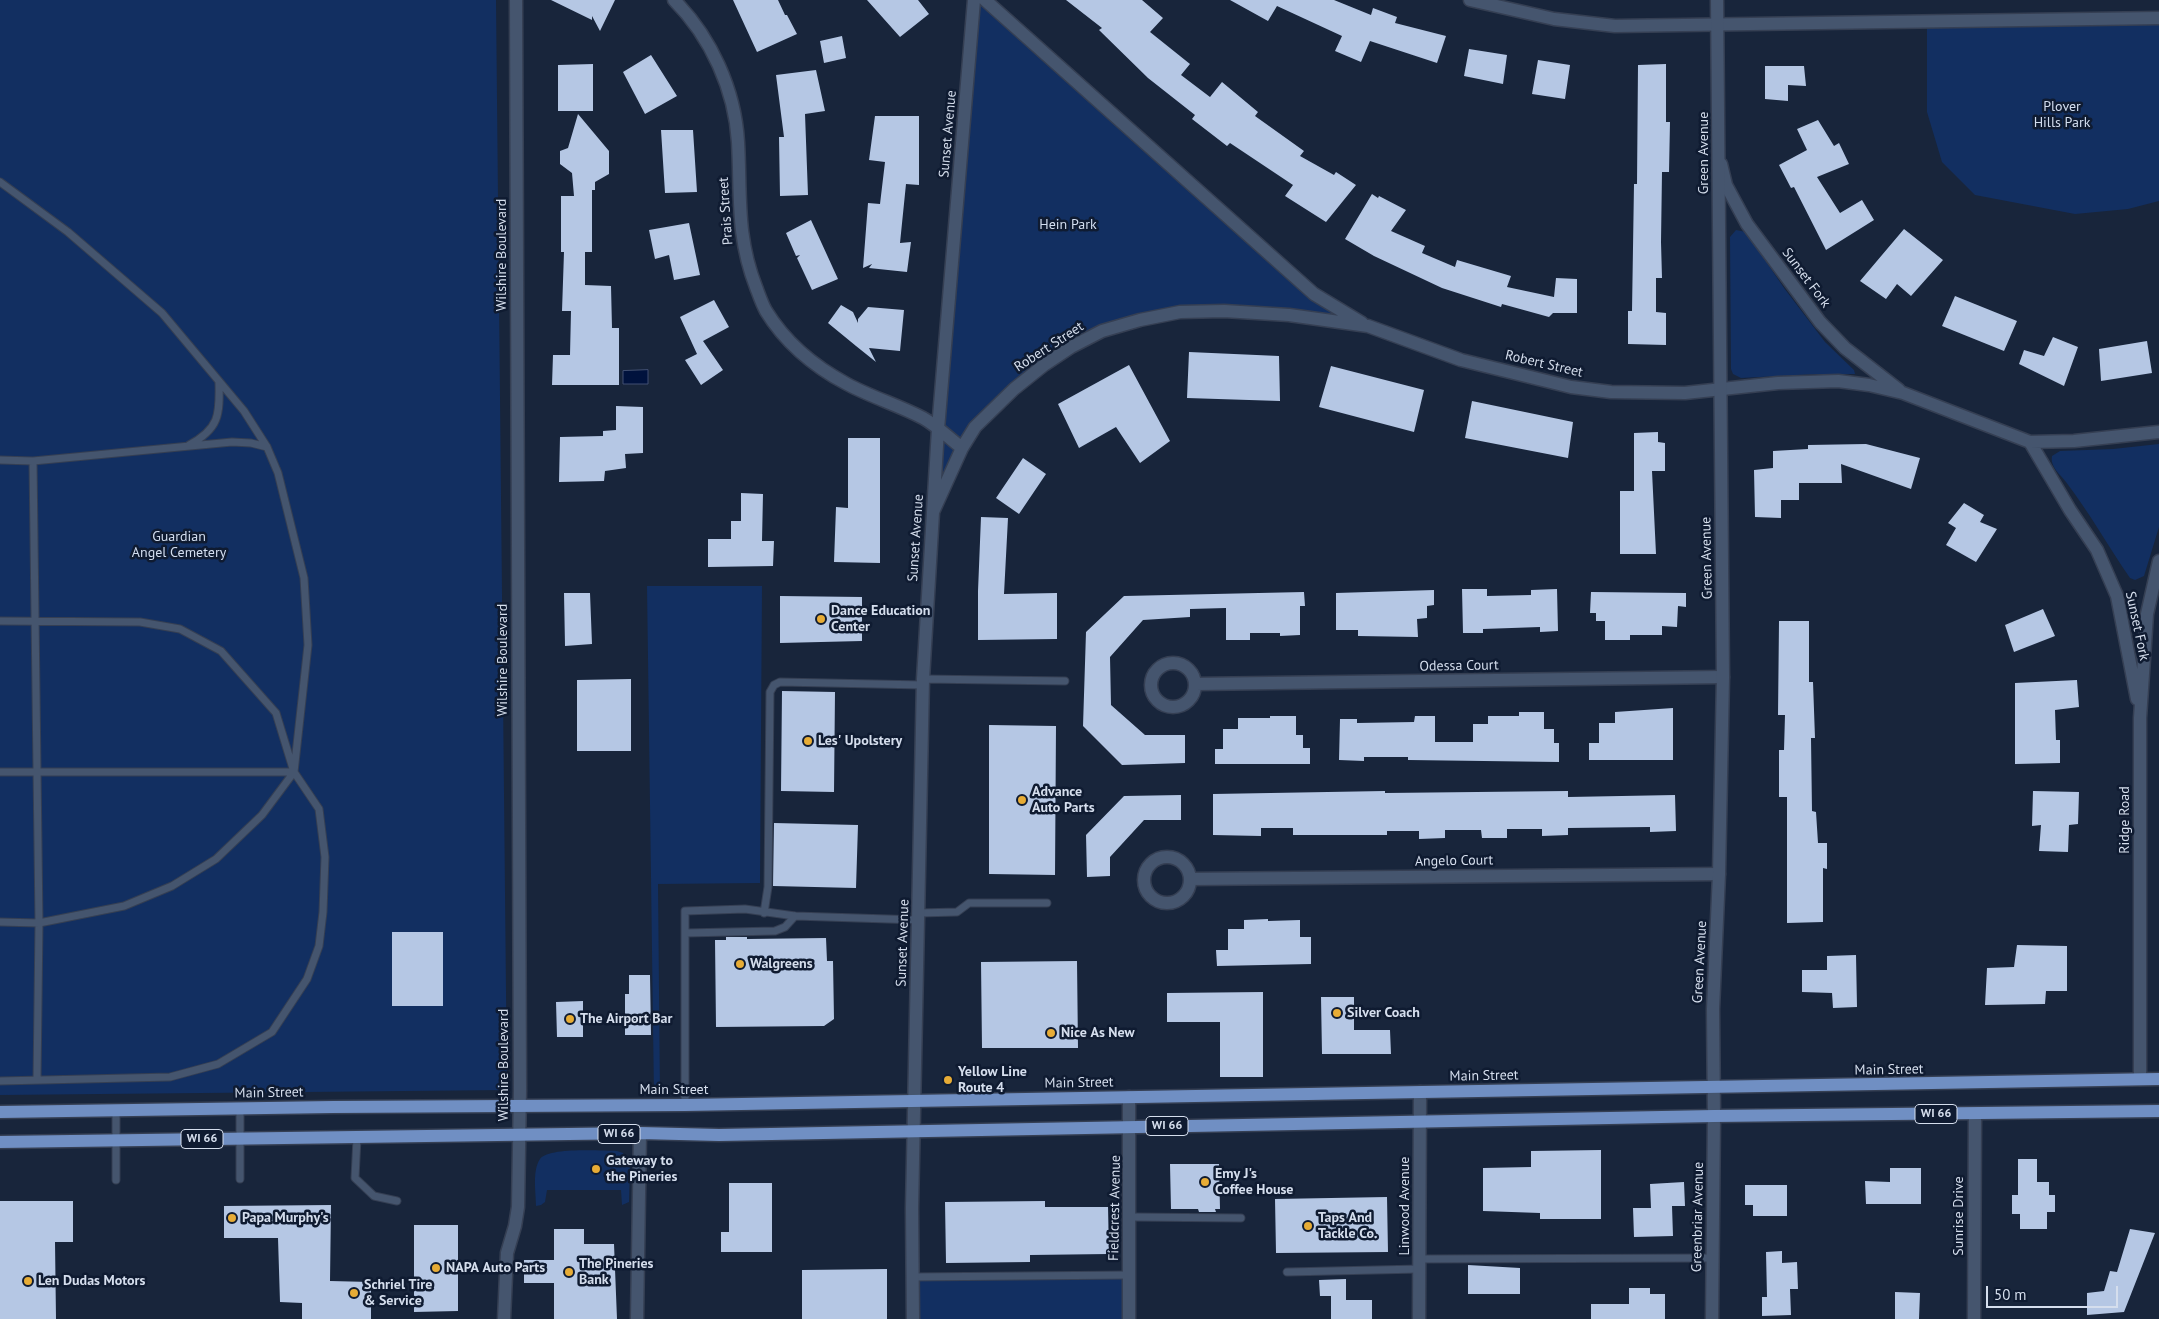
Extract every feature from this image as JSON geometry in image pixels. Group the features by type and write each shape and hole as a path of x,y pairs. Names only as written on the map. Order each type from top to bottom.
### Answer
{"main road":[{"name":"Main Street","path":"0,1112 240,1108 685,1105 2159,1079"},
{"name":"WI 66","path":"0,1142 640,1133 719,1135 1714,1116 2159,1111"}],"street":[{"name":"Wilshire Boulevard","path":"504,1319 507,1253 516,1226 518,1207 519,1106 516,0"},
{"name":"Prais Street","path":"674,0 694,24 710,48 723,77 733,107 738,141 739,193 744,248 766,311 799,352 823,369 847,384 924,418 962,448"},
{"name":"Sunset Avenue","path":"913,1319 913,1131 923,682 938,430 974,0"},
{"name":"Robert Street","path":"985,0 1314,294 1368,326 1461,360 1571,387 1611,392 1651,393 1720,390"},
{"path":"1470,0 1554,19 1615,26 2159,18"},
{"name":"Green Avenue","path":"1714,1116 1713,1009 1719,874 1723,677 1717,0"},
{"name":"Sunset Fork","path":"1719,154 1726,185 1747,224 1820,322 1845,348 1903,393"},
{"name":"Robert Street","path":"933,512 962,448 976,427 1021,383 1071,347 1112,328 1180,312 1224,311 1289,315 1368,326"},
{"name":"Sunset Fork","path":"1720,390 1778,382 1838,381 1869,385 1903,393 2030,442 2074,441 2159,432"},
{"name":"Sunset Fork","path":"2030,442 2070,510 2097,550 2117,596 2140,718"},
{"name":"Ridge Road","path":"2140,1079 2140,718 2147,614 2159,562"},
{"name":"Odessa Court","path":"1195,684 1723,677"},
{"name":"Angelo Court","path":"1190,879 1719,874"},
{"name":"Linwood Avenue","path":"1419,1319 1420,1092"},
{"name":"Fieldcrest Avenue","path":"1129,1097 1129,1319"},
{"name":"Sunrise Drive","path":"1974,1319 1975,1114"},
{"name":"Greenbriar Avenue","path":"1712,1319 1714,1116"},
{"path":"637,1319 640,1133"}],"lane":[{"path":"0,182 68,232 162,313 244,412 267,447 278,473 304,578 308,645 294,772 262,815 216,859 172,886 124,906 39,923 0,922"},
{"path":"186,447 205,436 215,423 220,406 219,382"},
{"path":"0,460 33,460 232,442 251,443 267,447"},
{"path":"33,460 39,923 37,1080"},
{"path":"0,620 140,622 180,629 221,651 276,714 294,772 320,809 325,857 323,912 319,946 308,978 272,1032 218,1064 170,1077 0,1080"},
{"path":"764,913 768,887 770,692 774,685 780,682 1065,681"},
{"path":"0,772 36,774 294,772"},
{"path":"685,1105 685,912 745,909 795,916 919,916 958,912 969,903 1047,903"},
{"path":"685,933 776,931 785,927 795,916"},
{"path":"240,1108 240,1179"},
{"path":"116,1110 116,1180"},
{"path":"357,1138 355,1178 374,1196 397,1201"},
{"path":"1130,1217 1241,1218"},
{"path":"1288,1272 1420,1264 1712,1258"},
{"path":"912,1277 1129,1275"}],"green space":[{"name":"Guardian Angel Cemetery","path":"0,0 496,0 507,1090 0,1095"},
{"name":"Hein Park","path":"974,0 986,0 1314,294 1368,326 1180,312 1071,347 975,427 933,512"},
{"name":"Plover Hills Park","path":"2159,18 2159,201 2128,209 2075,214 1975,195 1942,162 1927,112 1927,22"},
{"path":"1736,230 1746,232 1784,288 1825,342 1854,370 1855,374 1741,378 1733,374 1731,369 1730,237"},
{"path":"2159,444 2159,527 2144,576 2135,580 2130,578 2083,505 2056,470 2052,464 2052,456 2060,451 2113,449"},
{"path":"647,586 762,586 760,883 658,884 660,1095 654,1096"},
{"path":"564,1151 617,1151 623,1153 630,1168 629,1202 622,1205 621,1190 547,1190 545,1202 536,1206 536,1169 540,1159 545,1155"},
{"path":"1129,1275 1129,1319 913,1319 912,1277"}],"shaded area":[{"path":"648,370 648,384 623,384 623,371"}],"building":[{"path":"551,0 615,0 600,31 592,16 592,20"},
{"path":"733,0 778,0 797,34 757,52"},
{"path":"867,0 918,0 929,14 900,37"},
{"path":"1066,0 1142,0 1163,18 1150,32 1190,64 1181,75 1210,97 1222,82 1258,112 1255,116 1304,151 1300,156 1334,175 1336,172 1356,185 1326,222 1285,196 1293,185 1230,143 1227,146 1192,119 1195,115 1148,78 1099,30 1102,28"},
{"path":"1230,0 1334,0 1371,15 1373,8 1397,17 1395,23 1446,36 1437,63 1370,41 1361,62 1335,51 1342,36 1277,6 1268,21"},
{"path":"842,36 846,58 824,63 820,41"},
{"path":"1469,49 1507,55 1503,84 1464,76"},
{"path":"651,55 677,96 645,114 623,72"},
{"path":"1538,60 1570,65 1565,99 1532,94"},
{"path":"593,64 593,111 558,111 558,65"},
{"path":"1666,64 1666,122 1670,122 1669,172 1662,172 1662,278 1656,278 1656,312 1666,313 1666,345 1628,344 1628,311 1632,311 1634,184 1637,184 1638,65"},
{"path":"1765,66 1804,66 1806,86 1788,85 1788,101 1765,99"},
{"path":"816,70 825,111 805,114 808,195 780,196 779,137 784,137 776,75"},
{"path":"578,114 609,151 609,174 595,182 595,190 592,190 592,252 585,252 585,285 611,286 612,328 619,328 619,385 552,385 553,355 570,355 571,311 562,311 564,252 561,252 561,196 574,196 572,173 560,164 560,151 568,148"},
{"path":"875,116 919,116 919,185 906,184 900,243 911,242 907,272 869,268 872,264 863,268 868,203 880,204 885,162 869,160"},
{"path":"1818,120 1834,146 1839,143 1849,164 1817,177 1840,213 1862,200 1874,220 1826,250 1794,187 1791,188 1779,165 1807,150 1797,129"},
{"path":"661,130 693,130 697,192 665,193"},
{"path":"1372,194 1406,210 1391,231 1425,246 1422,253 1455,267 1457,260 1511,276 1507,287 1554,297 1556,278 1577,279 1577,313 1553,313 1549,317 1502,304 1501,307 1442,288 1374,256 1345,239"},
{"path":"811,220 838,279 812,290 797,258 800,255 796,256 786,233"},
{"path":"689,223 700,275 674,280 669,255 655,259 649,230"},
{"path":"1904,229 1943,260 1911,296 1897,284 1886,299 1860,281"},
{"path":"1955,296 2017,321 2004,351 1942,326"},
{"path":"714,300 729,327 703,341 723,370 701,385 685,360 697,354 680,317"},
{"path":"841,305 853,312 858,323 858,319 868,307 904,310 900,351 869,348 876,362 828,323"},
{"path":"2053,337 2078,347 2064,386 2019,364 2024,350 2044,356"},
{"path":"2147,341 2152,373 2101,381 2099,349"},
{"path":"1189,352 1279,356 1280,401 1187,398"},
{"path":"1129,365 1170,441 1140,463 1116,427 1079,448 1058,404"},
{"path":"1331,366 1424,390 1414,432 1319,407"},
{"path":"1472,401 1573,422 1568,458 1465,438"},
{"path":"616,406 643,407 643,453 625,454 626,468 605,471 604,481 559,482 560,437 603,436 603,431 616,430"},
{"path":"1658,432 1658,442 1665,443 1665,471 1652,471 1656,554 1620,554 1620,491 1634,491 1634,433"},
{"path":"848,438 880,438 880,563 834,562 836,507 848,508"},
{"path":"1866,444 1920,458 1911,489 1841,464 1842,483 1799,483 1799,500 1781,500 1781,518 1755,517 1754,470 1773,468 1773,451 1808,449 1808,445"},
{"path":"1023,458 1046,474 1019,514 996,498"},
{"path":"741,493 763,494 762,541 774,541 773,566 708,567 708,539 731,539 731,521 741,521"},
{"path":"1964,503 1984,515 1980,522 1997,529 1976,562 1946,545 1956,528 1948,523"},
{"path":"981,517 1008,518 1004,594 1057,593 1057,639 978,640"},
{"path":"1462,589 1487,589 1487,596 1531,595 1531,590 1557,589 1558,631 1540,632 1540,627 1483,629 1483,633 1463,633"},
{"path":"1434,590 1434,605 1427,606 1427,618 1417,619 1418,637 1358,636 1358,630 1336,630 1336,593"},
{"path":"1304,592 1305,606 1300,606 1300,635 1280,636 1280,633 1250,633 1250,640 1226,640 1226,608 1190,609 1190,617 1143,620 1110,657 1111,705 1145,735 1185,735 1185,763 1122,765 1083,726 1086,632 1124,596"},
{"path":"1591,592 1686,593 1686,607 1678,606 1677,627 1662,626 1662,635 1630,635 1630,640 1605,640 1605,621 1596,621 1596,613 1590,613"},
{"path":"564,593 590,593 592,644 565,646"},
{"name":"Dance Education Center","path":"780,596 862,597 862,641 780,643"},
{"path":"2043,609 2055,636 2014,652 2005,625"},
{"path":"1779,621 1809,621 1809,682 1813,682 1815,738 1811,738 1812,811 1816,812 1818,843 1827,843 1827,869 1823,868 1823,922 1787,923 1787,797 1779,797 1779,750 1784,750 1785,715 1778,715"},
{"path":"631,679 631,751 577,751 577,680"},
{"path":"2077,680 2079,707 2055,710 2056,740 2060,740 2060,763 2015,764 2015,683"},
{"name":"Les' Upolstery","path":"782,691 835,692 834,792 781,791"},
{"path":"1673,708 1673,760 1589,760 1589,743 1599,743 1599,723 1615,723 1615,712"},
{"path":"1519,712 1544,712 1544,729 1554,729 1554,743 1559,743 1559,762 1408,760 1408,757 1364,757 1364,761 1339,760 1340,719 1357,719 1357,723 1414,722 1415,716 1435,716 1435,742 1473,742 1473,724 1488,724 1488,716 1519,716"},
{"path":"1270,716 1296,716 1296,735 1303,735 1303,748 1310,748 1310,764 1215,764 1215,749 1223,749 1223,729 1238,729 1238,718 1270,718"},
{"name":"Advance Auto Parts","path":"989,725 1056,726 1055,875 989,874"},
{"path":"1385,791 1385,793 1568,791 1568,797 1675,795 1676,831 1650,832 1650,827 1568,828 1568,835 1542,836 1542,829 1507,829 1507,838 1482,838 1481,830 1445,830 1445,838 1419,839 1419,831 1387,831 1387,835 1293,835 1293,828 1261,828 1261,836 1213,835 1213,794"},
{"path":"2033,791 2079,792 2078,824 2069,825 2068,852 2039,851 2041,825 2032,826"},
{"path":"1181,795 1181,820 1144,820 1110,857 1110,876 1087,877 1086,835 1124,796"},
{"path":"774,823 858,825 856,888 773,886"},
{"path":"1268,919 1268,921 1300,920 1300,937 1311,937 1311,964 1217,966 1216,950 1228,950 1228,929 1244,929 1244,920"},
{"path":"392,932 443,932 443,1006 392,1006"},
{"name":"Walgreens","path":"726,937 747,937 747,939 826,938 827,961 833,961 834,1019 824,1026 716,1027 715,940 726,940"},
{"path":"2017,945 2067,946 2067,991 2046,991 2045,1004 1985,1005 1987,968 2014,967"},
{"path":"1856,955 1857,1007 1833,1008 1832,993 1802,992 1802,970 1827,970 1827,956"},
{"path":"1077,961 1078,1048 982,1048 981,962"},
{"path":"629,975 650,975 651,1035 625,1035 625,994 629,994"},
{"path":"1263,992 1263,1077 1220,1077 1220,1022 1167,1022 1167,993"},
{"name":"Silver Coach","path":"1321,997 1354,997 1354,1030 1390,1030 1391,1054 1322,1054"},
{"name":"The Airport Bar","path":"583,1001 583,1037 557,1037 556,1002"},
{"path":"1601,1150 1601,1219 1540,1219 1540,1213 1483,1211 1483,1168 1531,1167 1531,1151"},
{"path":"2018,1159 2037,1159 2037,1182 2049,1182 2049,1195 2055,1195 2055,1212 2047,1212 2047,1229 2020,1229 2020,1214 2012,1214 2012,1195 2018,1195"},
{"path":"1170,1164 1219,1164 1220,1209 1215,1209 1216,1212 1199,1212 1198,1209 1171,1209"},
{"path":"1890,1168 1921,1168 1921,1204 1866,1204 1865,1181 1890,1182"},
{"path":"1684,1182 1685,1206 1672,1206 1673,1236 1634,1237 1633,1208 1651,1208 1650,1184"},
{"path":"729,1183 772,1183 772,1252 721,1252 721,1232 729,1232"},
{"path":"1745,1185 1787,1185 1787,1216 1753,1216 1753,1205 1745,1205"},
{"path":"1387,1197 1388,1252 1276,1253 1275,1199"},
{"name":"Len Dudas Motors","path":"0,1201 73,1201 73,1242 55,1242 56,1319 0,1319"},
{"path":"1045,1201 1045,1207 1108,1207 1109,1254 1030,1255 1030,1262 946,1263 945,1202"},
{"path":"331,1205 330,1281 371,1282 371,1319 302,1319 302,1303 280,1302 278,1238 224,1238 224,1206"},
{"name":"NAPA Auto Parts","path":"414,1225 458,1225 458,1311 414,1312"},
{"name":"The Pineries Bank","path":"554,1229 584,1229 584,1244 614,1244 617,1319 554,1319 554,1283 524,1283 524,1260 554,1260"},
{"path":"2130,1229 2155,1233 2124,1312 2087,1315 2087,1293 2104,1291 2110,1271 2117,1272"},
{"path":"1782,1251 1782,1263 1797,1262 1798,1289 1790,1289 1791,1315 1762,1316 1762,1297 1767,1297 1766,1252"},
{"path":"1468,1265 1520,1268 1520,1294 1468,1294"},
{"path":"887,1269 887,1319 802,1319 802,1270"},
{"path":"1346,1279 1346,1300 1372,1300 1372,1319 1331,1319 1331,1296 1320,1296 1319,1280"},
{"path":"1629,1288 1650,1288 1650,1294 1665,1294 1665,1319 1591,1319 1591,1304 1629,1304"},
{"path":"1895,1292 1920,1293 1919,1319 1895,1319"}],"place":[{"name":"Dance Education Center","path":"821,619"},
{"name":"Les' Upolstery","path":"808,741"},
{"name":"Advance Auto Parts","path":"1022,800"},
{"name":"Walgreens","path":"740,964"},
{"name":"Silver Coach","path":"1337,1013"},
{"name":"The Airport Bar","path":"570,1019"},
{"name":"Nice As New","path":"1051,1033"},
{"name":"Yellow Line Route 4","path":"948,1080"},
{"name":"Gateway to the Pineries","path":"596,1169"},
{"name":"Emy J's Coffee House","path":"1205,1182"},
{"name":"Papa Murphy's","path":"232,1218"},
{"name":"Taps And Tackle Co.","path":"1308,1226"},
{"name":"NAPA Auto Parts","path":"436,1268"},
{"name":"The Pineries Bank","path":"569,1272"},
{"name":"Len Dudas Motors","path":"28,1281"},
{"name":"Schriel Tire & Service","path":"354,1293"}]}
